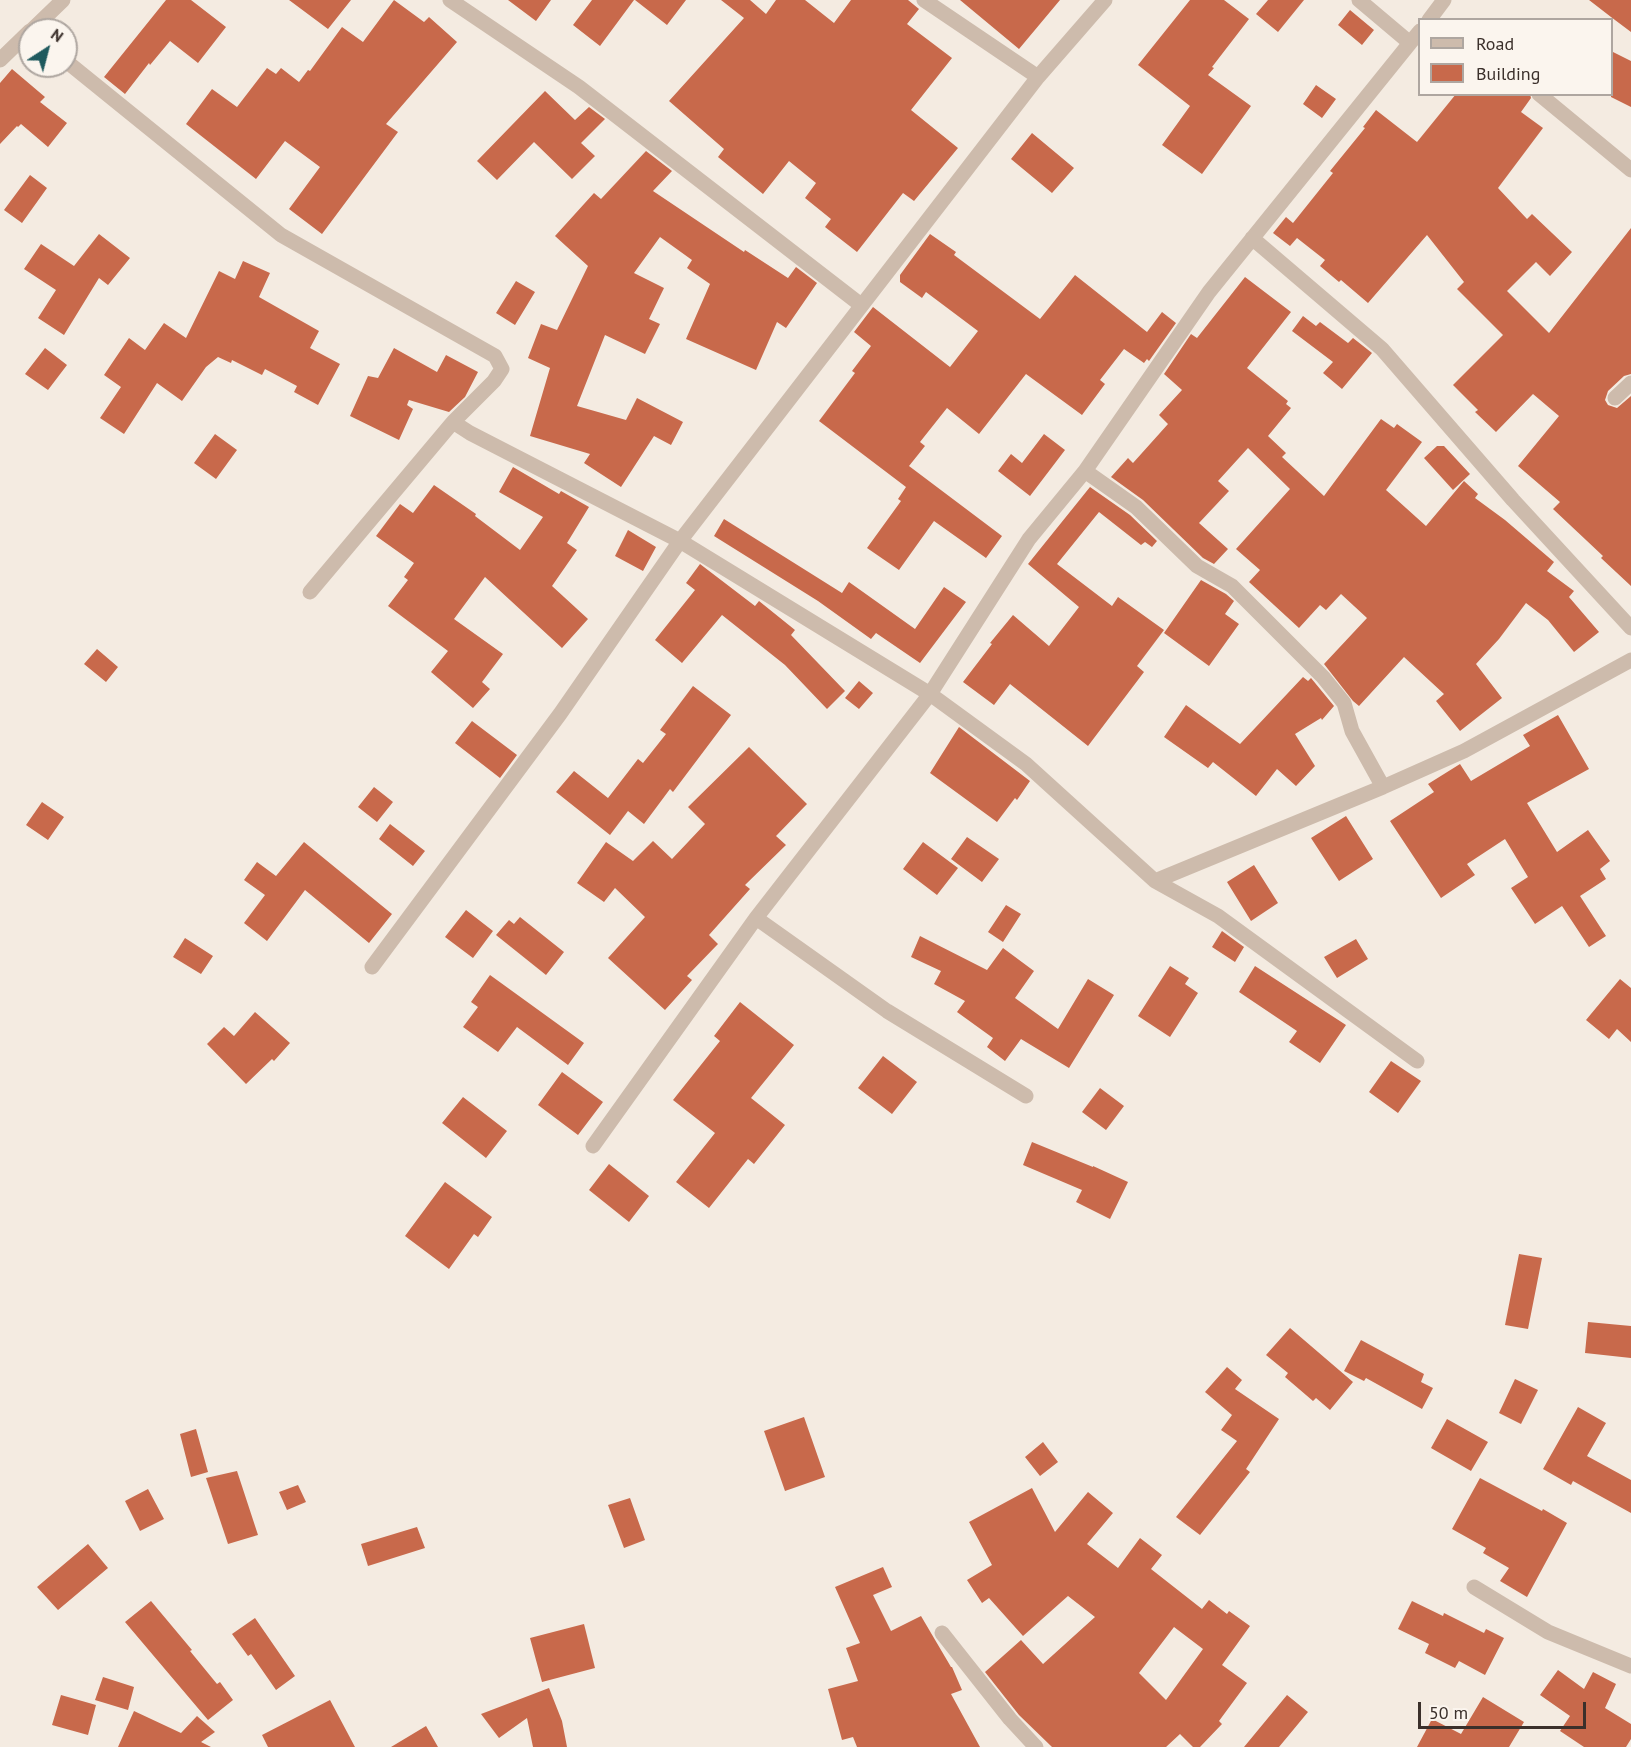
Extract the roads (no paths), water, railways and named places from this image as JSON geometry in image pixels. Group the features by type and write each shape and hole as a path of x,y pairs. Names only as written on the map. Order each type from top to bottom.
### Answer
{"street":[{"path":"44,18 63,0"},
{"path":"450,0 579,87 861,305"},
{"path":"924,0 1038,77"},
{"path":"372,967 560,714 680,541 1038,77 1105,0"},
{"path":"593,1146 756,918 930,694 1029,539 1085,471 1209,292 1415,37 1359,0"},
{"path":"1435,18 1444,0"},
{"path":"0,60 18,43"},
{"path":"78,71 281,235 495,356 502,369 494,381 453,422 310,592"},
{"path":"1541,96 1631,170"},
{"path":"1251,238 1382,349 1513,500 1631,628"},
{"path":"1615,398 1631,383"},
{"path":"453,422 470,433 680,541 930,694 1026,764 1155,881 1218,916 1417,1061"},
{"path":"1085,471 1136,507 1197,566 1232,586 1323,677 1344,702 1352,731 1383,787"},
{"path":"1155,881 1464,751 1631,660"},
{"path":"756,918 887,1011 1026,1096"},
{"path":"1474,1587 1548,1632 1631,1666"},
{"path":"942,1633 1010,1719 1036,1747"}]}
